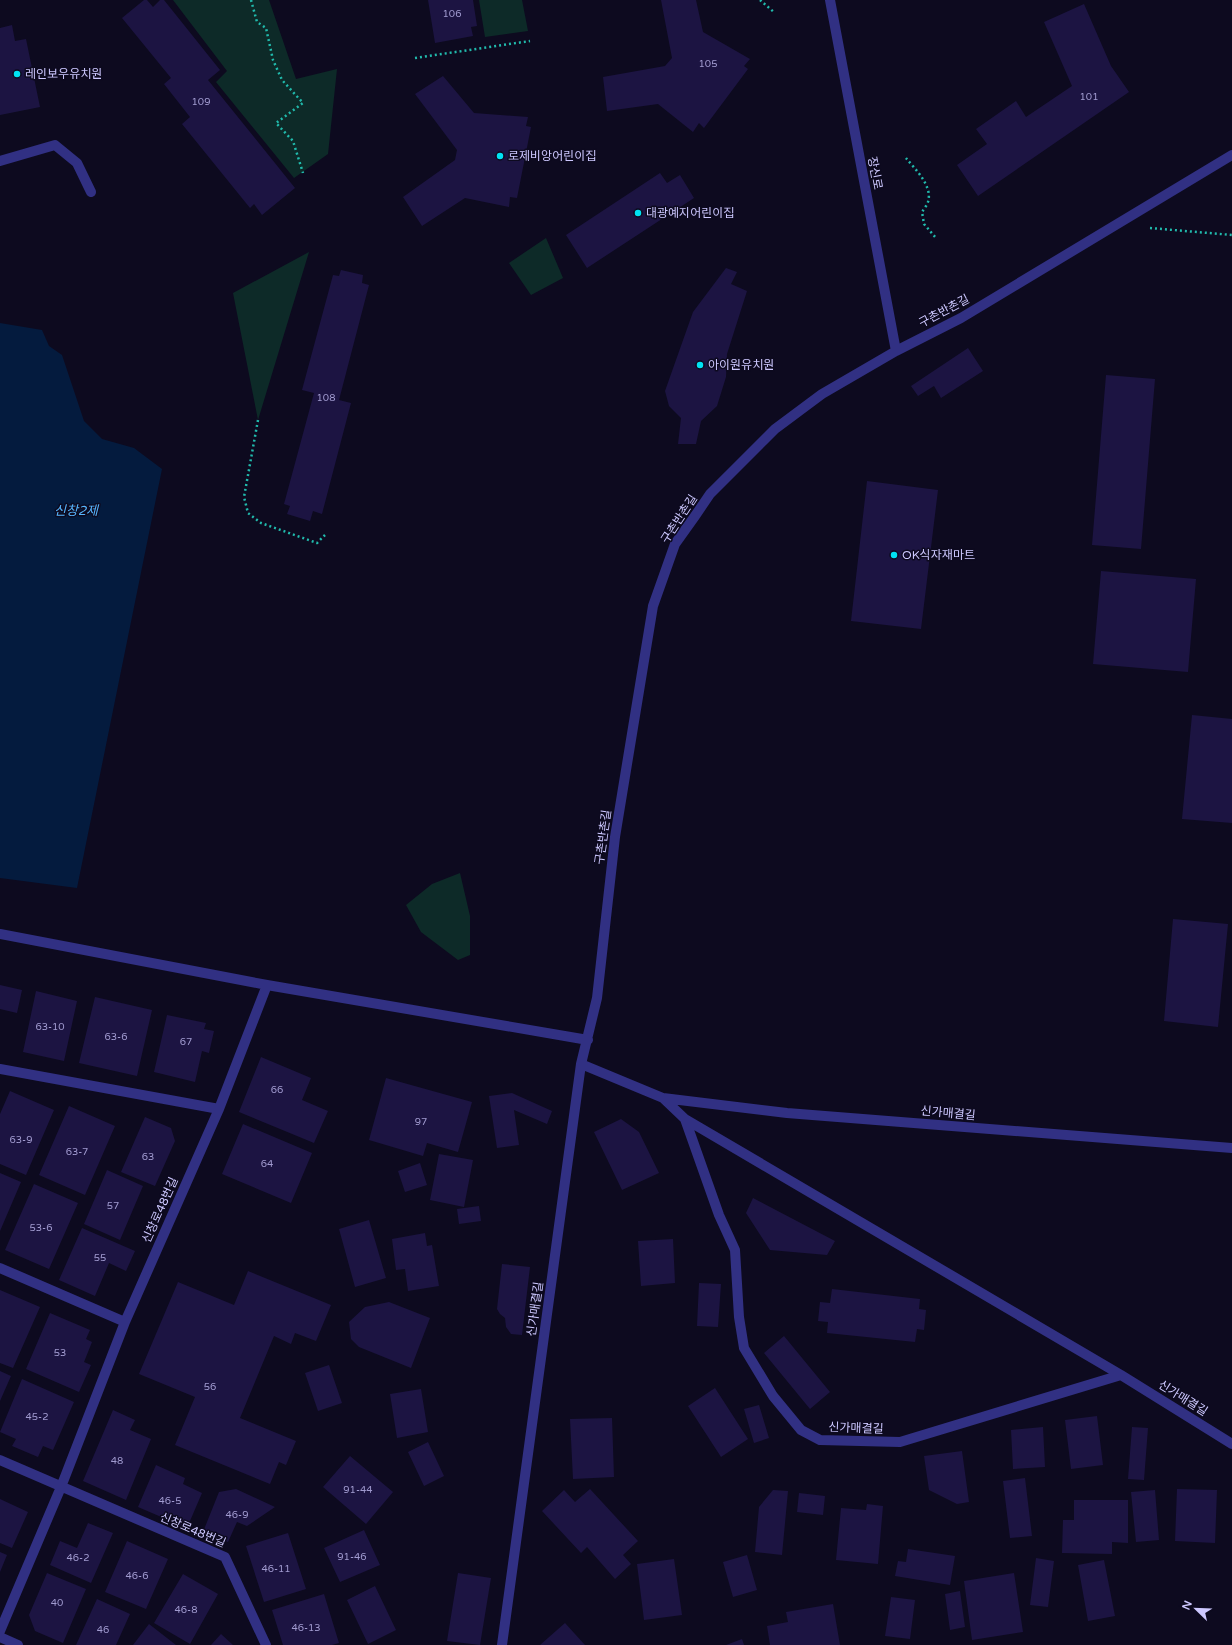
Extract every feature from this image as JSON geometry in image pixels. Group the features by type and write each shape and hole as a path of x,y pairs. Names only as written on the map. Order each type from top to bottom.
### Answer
{"street":[{"name":"장신로","path":"830,0 896,351"},
{"path":"0,161 54,145 77,163 91,192"},
{"name":"구촌반촌길","path":"581,1064 597,998 615,837 653,606 675,544 710,494 775,429 822,394 896,351 961,318 1232,155"},
{"path":"0,934 267,984 588,1040"},
{"name":"신창로48번길","path":"0,1631 61,1487 125,1322 219,1109 267,984"},
{"name":"신가매결길","path":"502,1645 581,1064 663,1098 787,1113 1232,1148"},
{"path":"0,1069 219,1109"},
{"name":"신가매결길","path":"663,1098 685,1119 1121,1375 1232,1444"},
{"name":"신가매결길","path":"685,1119 719,1215 735,1250 739,1317 744,1348 773,1396 801,1430 820,1440 900,1442 1121,1375"},
{"path":"0,1268 125,1322"},
{"name":"신창로48번길","path":"0,1460 225,1557 266,1645"},
{"path":"0,1637 18,1645"}],"path":[{"path":"252,0 256,22 266,28 273,60 282,80 303,103 276,123 293,141 303,173"},
{"path":"760,0 775,13"},
{"path":"415,58 530,41"},
{"path":"906,158 920,175 927,189 929,201 922,212 924,224 936,238"},
{"path":"1116,224 1232,235"},
{"path":"258,420 244,497 248,513 261,523 317,543 325,535"}],"green space":[{"path":"173,0 269,0 296,79 337,69 328,154 294,178 216,82 227,71"},
{"path":"479,0 522,0 528,31 485,37"},
{"path":"546,238 563,278 531,295 509,263"},
{"path":"309,252 258,420 233,293"},
{"path":"460,873 470,916 470,955 458,960 421,932 406,905 432,884"}],"water":[{"name":"신창2제","path":"0,323 42,330 49,346 62,355 84,421 102,439 134,448 162,469 77,888 0,878"}],"building":[{"path":"144,0 147,0 153,7 160,0 164,0 220,70 208,80 295,188 262,215 254,204 250,208 182,124 190,117 164,84 171,78 122,18"},
{"path":"428,0 473,0 477,26 471,27 473,36 435,43"},
{"path":"661,0 696,0 703,32 750,59 744,66 748,69 704,128 699,123 693,132 658,104 607,111 603,77 665,66 672,58"},
{"path":"1084,4 1111,66 1129,92 978,196 957,165 987,144 976,129 1016,101 1026,117 1072,86 1044,22"},
{"name":"레인보우유치원","path":"12,25 15,41 26,39 40,107 0,115 0,28"},
{"path":"443,76 474,113 528,117 526,126 531,127 517,198 510,197 509,207 465,198 422,226 403,197 455,160 457,150 415,94"},
{"path":"660,173 667,183 680,175 694,198 587,268 566,235"},
{"name":"아이원유치원","path":"726,268 737,272 731,284 747,291 727,354 726,377 717,406 701,421 696,444 678,444 681,418 669,406 665,391 693,312"},
{"path":"341,270 363,275 362,283 369,285 339,400 351,403 322,514 313,511 310,521 287,514 290,506 284,504 314,393 302,390 333,275 339,276"},
{"path":"968,348 983,371 941,398 934,386 918,396 911,386"},
{"path":"1106,375 1155,379 1141,549 1092,545"},
{"name":"OK식자재마트","path":"867,481 938,490 921,629 851,621"},
{"path":"1101,571 1196,579 1188,672 1093,664"},
{"path":"1192,715 1232,719 1232,823 1182,819"},
{"path":"1173,919 1228,924 1218,1027 1164,1021"},
{"path":"0,985 22,990 17,1013 0,1009"},
{"path":"36,991 77,1001 64,1061 23,1052"},
{"path":"95,997 152,1010 137,1076 79,1063"},
{"path":"167,1015 206,1023 204,1029 214,1031 209,1053 202,1051 195,1082 154,1072"},
{"path":"261,1057 311,1078 302,1100 328,1111 314,1143 239,1112"},
{"path":"386,1078 472,1102 458,1152 427,1143 423,1156 369,1140"},
{"path":"10,1091 54,1110 26,1175 0,1164 0,1114"},
{"path":"512,1093 552,1111 547,1124 514,1110 519,1145 497,1148 489,1096"},
{"path":"69,1106 115,1126 85,1195 39,1175"},
{"path":"145,1117 171,1128 175,1141 155,1186 121,1172"},
{"path":"621,1119 639,1132 659,1173 622,1190 594,1132"},
{"path":"243,1124 312,1153 291,1203 222,1174"},
{"path":"439,1154 473,1160 464,1207 430,1200"},
{"path":"420,1163 427,1185 405,1192 398,1171"},
{"path":"107,1170 143,1186 120,1240 84,1224"},
{"path":"0,1173 21,1182 0,1231"},
{"path":"34,1184 78,1203 49,1269 5,1250"},
{"path":"753,1198 835,1241 827,1255 770,1250 746,1213"},
{"path":"479,1206 481,1221 459,1224 457,1209"},
{"path":"369,1220 386,1278 355,1287 339,1229"},
{"path":"82,1228 135,1251 126,1271 109,1263 95,1296 59,1280"},
{"path":"425,1233 427,1246 432,1245 439,1286 408,1291 405,1269 396,1270 392,1239"},
{"path":"673,1239 675,1283 641,1286 638,1241"},
{"path":"502,1264 530,1267 522,1335 511,1334 506,1327 505,1318 497,1309"},
{"path":"248,1271 331,1305 316,1341 295,1333 291,1344 274,1336 240,1418 296,1441 286,1465 279,1462 270,1484 175,1445 195,1397 139,1374 178,1282 234,1305"},
{"path":"699,1283 721,1284 718,1327 697,1326"},
{"path":"832,1289 920,1299 919,1309 926,1310 924,1330 917,1329 915,1342 827,1333 828,1322 818,1321 820,1302 830,1303"},
{"path":"0,1290 40,1307 13,1368 0,1363"},
{"path":"389,1302 430,1318 411,1368 359,1347 351,1339 349,1322 365,1307"},
{"path":"50,1313 90,1330 86,1339 92,1342 84,1362 91,1365 79,1392 26,1369"},
{"path":"784,1336 830,1392 810,1409 764,1353"},
{"path":"329,1365 342,1403 318,1411 305,1373"},
{"path":"0,1371 11,1376 0,1401"},
{"path":"22,1379 74,1402 53,1450 43,1446 38,1457 12,1446 16,1439 0,1432"},
{"path":"715,1388 748,1439 721,1457 688,1406"},
{"path":"421,1389 428,1432 397,1438 390,1394"},
{"path":"759,1405 769,1438 754,1443 744,1409"},
{"path":"113,1410 135,1420 130,1430 151,1439 126,1500 83,1481"},
{"path":"1097,1416 1103,1465 1071,1469 1065,1420"},
{"path":"612,1418 614,1477 573,1479 570,1419"},
{"path":"1043,1427 1045,1467 1013,1469 1011,1430"},
{"path":"1132,1427 1148,1428 1144,1480 1128,1479"},
{"path":"428,1442 444,1476 424,1486 408,1452"},
{"path":"962,1451 969,1502 957,1504 929,1490 924,1456"},
{"path":"350,1456 393,1492 366,1524 323,1487"},
{"path":"156,1465 185,1478 183,1484 202,1493 187,1528 138,1507"},
{"path":"1025,1478 1032,1536 1010,1538 1003,1481"},
{"path":"236,1489 275,1507 247,1526 237,1522 228,1542 203,1532 219,1492"},
{"path":"590,1489 638,1541 623,1555 631,1564 615,1579 587,1547 581,1553 542,1511 564,1490 575,1502"},
{"path":"1177,1489 1217,1490 1215,1543 1175,1541"},
{"path":"773,1490 788,1491 782,1555 755,1552 759,1507"},
{"path":"1155,1490 1159,1540 1136,1542 1131,1492"},
{"path":"799,1493 825,1496 823,1515 797,1512"},
{"path":"0,1499 28,1512 12,1548 0,1543"},
{"path":"1074,1500 1128,1500 1128,1543 1112,1542 1112,1554 1062,1553 1063,1520 1074,1520"},
{"path":"867,1504 883,1506 878,1564 836,1560 841,1508 866,1510"},
{"path":"88,1523 113,1533 91,1583 50,1565 60,1541 77,1548"},
{"path":"364,1530 380,1565 340,1582 324,1548"},
{"path":"288,1533 306,1589 264,1602 246,1546"},
{"path":"127,1541 168,1559 146,1609 105,1592"},
{"path":"908,1549 955,1556 950,1585 895,1576 898,1561 906,1562"},
{"path":"0,1552 7,1555 0,1572"},
{"path":"747,1555 757,1590 733,1597 723,1562"},
{"path":"1036,1558 1054,1561 1048,1607 1030,1605"},
{"path":"674,1559 682,1615 644,1620 637,1564"},
{"path":"1104,1560 1115,1616 1088,1621 1078,1565"},
{"path":"47,1573 86,1589 63,1643 35,1631 29,1615"},
{"path":"458,1573 491,1578 480,1645 447,1641"},
{"path":"1014,1573 1023,1632 972,1640 964,1581"},
{"path":"183,1574 218,1594 190,1644 154,1623"},
{"path":"375,1586 396,1630 368,1644 347,1600"},
{"path":"960,1591 965,1627 950,1630 945,1594"},
{"path":"324,1594 339,1643 332,1645 283,1645 272,1610"},
{"path":"891,1597 915,1600 910,1639 885,1636"},
{"path":"97,1599 130,1614 116,1645 76,1645"},
{"path":"833,1604 840,1645 770,1645 767,1626 788,1622 786,1612"},
{"path":"565,1623 585,1645 540,1645"},
{"path":"149,1624 176,1645 133,1645"},
{"path":"221,1634 233,1645 211,1645"},
{"path":"742,1639 744,1645 726,1645"}],"place":[{"name":"레인보우유치원","path":"17,74"},
{"name":"로제비앙어린이집","path":"500,156"},
{"name":"대광예지어린이집","path":"638,213"},
{"name":"아이원유치원","path":"700,365"},
{"name":"OK식자재마트","path":"894,555"}]}
